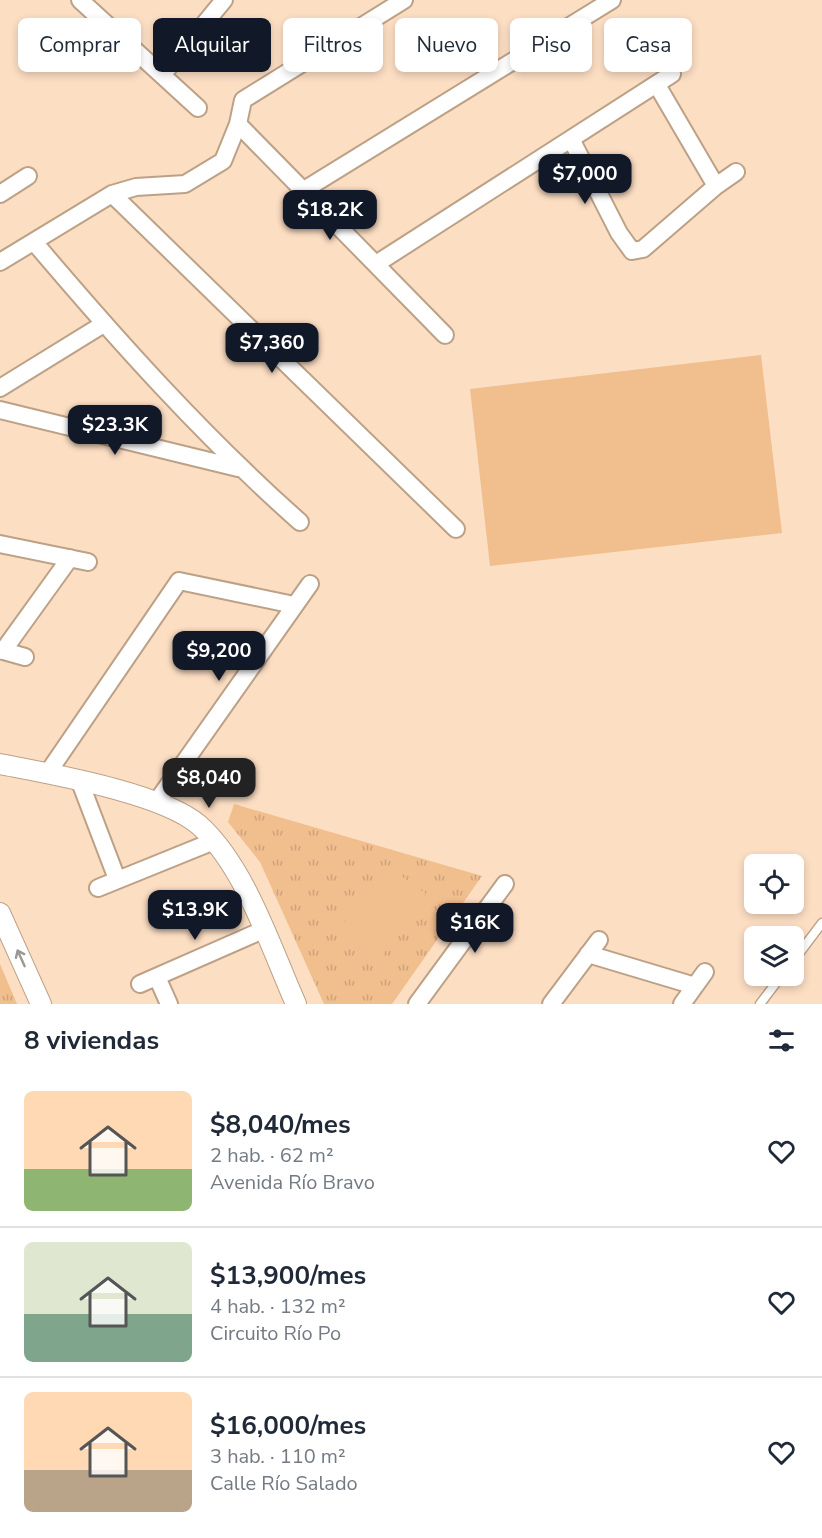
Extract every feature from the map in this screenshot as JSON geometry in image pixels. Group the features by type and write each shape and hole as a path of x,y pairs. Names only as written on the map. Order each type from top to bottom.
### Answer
{"street":[{"path":"80,0 198,108"},
{"path":"163,74 224,0"},
{"path":"0,262 112,194 136,187 185,184 223,161 238,124 243,100 404,0"},
{"path":"304,190 612,0"},
{"path":"376,264 672,74"},
{"path":"657,85 716,186"},
{"path":"238,124 445,335"},
{"path":"571,139 619,233 632,251 643,249 716,186 736,172"},
{"path":"3,188 28,176"},
{"path":"112,194 456,529"},
{"path":"34,242 102,325 239,468 300,522"},
{"path":"0,388 102,325"},
{"path":"0,410 239,468"},
{"path":"0,544 88,562"},
{"path":"25,657 2,651 70,558"},
{"path":"47,774 179,581 294,604"},
{"path":"157,801 310,584"},
{"path":"0,764 157,801 198,824 237,872 296,1004"},
{"path":"80,782 117,879"},
{"path":"98,888 213,841"},
{"path":"417,1004 505,884"},
{"path":"0,913 42,1004"},
{"path":"140,984 263,930"},
{"path":"551,1004 599,940"},
{"path":"588,954 700,979 682,1004"},
{"path":"157,977 169,1004"}],"lane":[{"path":"804,947 822,923"},
{"path":"760,1004 774,986"}],"green space":[{"path":"761,355 782,533 490,566 470,389"},
{"path":"234,804 482,876 392,1004 324,1004 260,862 228,822"},
{"path":"386,865 426,894 378,962 337,933"},
{"path":"0,964 17,1004 0,1004"}]}
